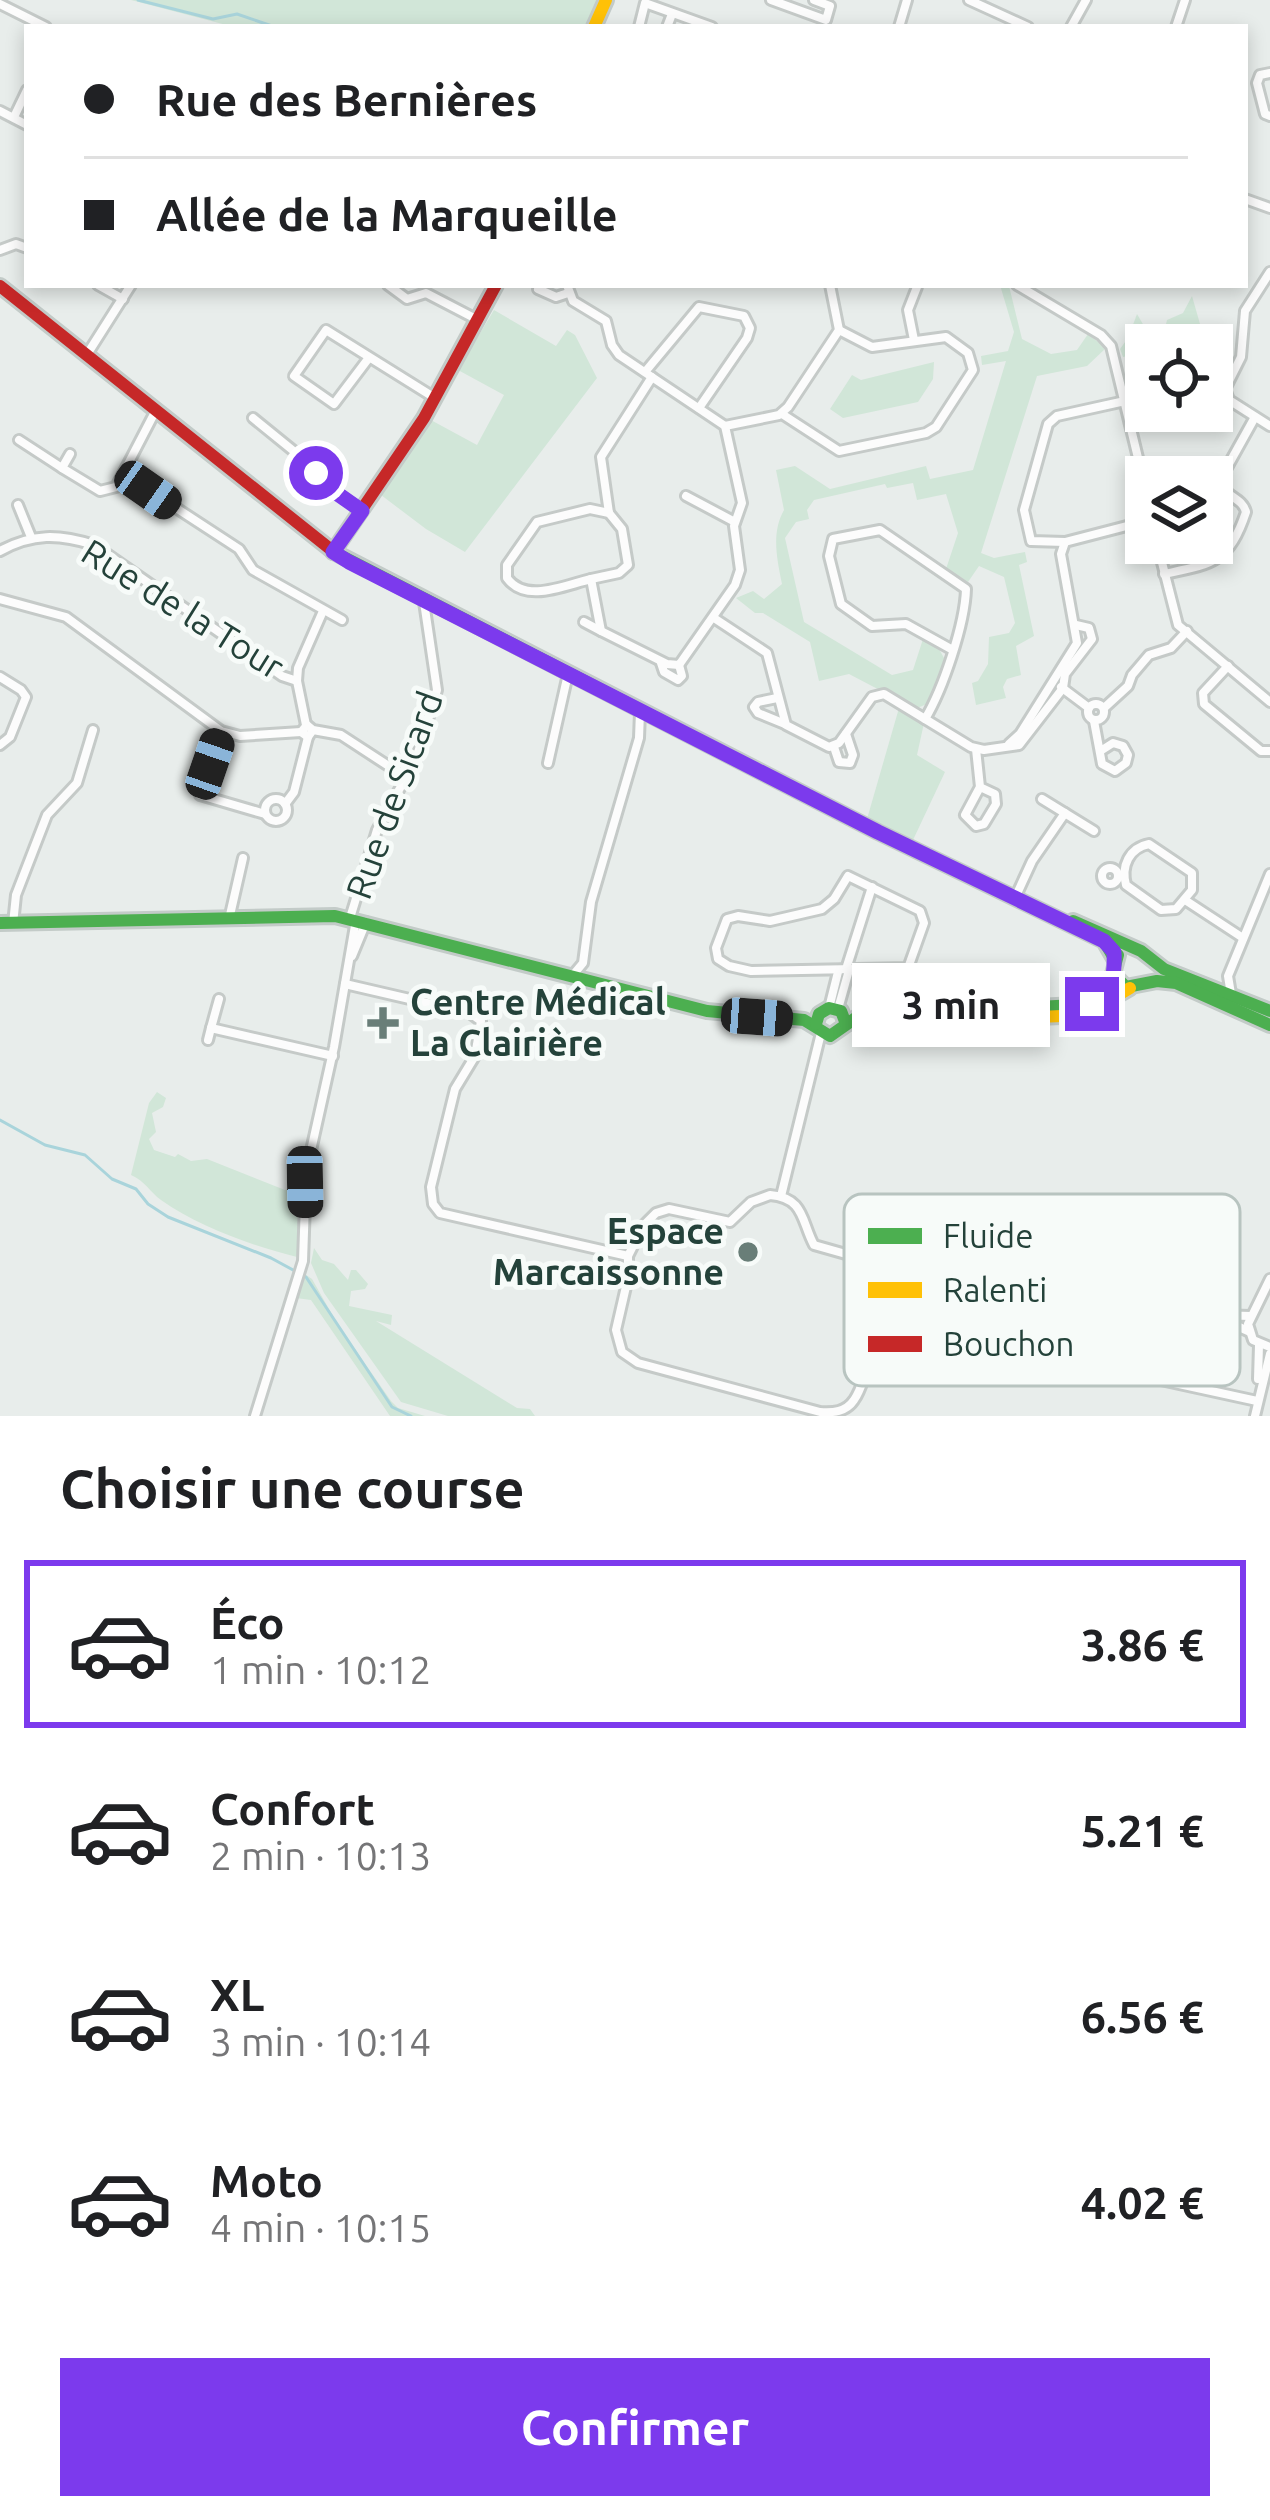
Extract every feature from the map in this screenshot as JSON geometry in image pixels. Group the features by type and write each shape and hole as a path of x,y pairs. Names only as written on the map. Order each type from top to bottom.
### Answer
{"main road":[{"path":"0,286 333,552 640,711 1104,941 1114,952 1114,967 1108,991 1096,1003 1072,1008 830,1020 724,1014 363,921 230,915 7,923"},
{"path":"333,552 435,398 494,288"},
{"path":"1041,911 1094,929 1164,969 1270,1011"},
{"path":"1114,967 1131,949"},
{"path":"1147,982 1152,970 1149,959"},
{"path":"1114,967 1118,982 1130,988"},
{"path":"1011,1009 1042,1020 1063,1021 1147,982 1177,984 1270,1025"}],"street":[{"path":"771,0 796,4 826,20 830,6 814,0"},
{"path":"969,0 1021,24"},
{"path":"640,24 645,3 700,24"},
{"path":"0,4 40,24"},
{"path":"668,24 672,14"},
{"path":"814,24 817,16"},
{"path":"1270,73 1260,76 1257,83 1265,114 1270,116"},
{"path":"14,117 24,96"},
{"path":"0,111 24,123"},
{"path":"1233,372 1241,357 1245,311 1268,279"},
{"path":"103,288 123,299"},
{"path":"86,356 129,288"},
{"path":"392,288 407,299 428,289 478,320"},
{"path":"725,426 782,414 839,330 831,288"},
{"path":"914,340 908,310 916,288"},
{"path":"1022,288 1105,339 1114,354 1125,401 1057,416 1048,424 1023,518 1030,541 1065,542 1125,526"},
{"path":"538,290 556,297 568,289 573,301 606,321 614,350 725,426 742,503 735,522 738,578 680,664 661,662 584,622"},
{"path":"609,512 595,508 542,519 532,526 506,571 510,584 527,592 619,573 628,565 622,529 609,512 603,451 649,374 699,307 744,316 749,333 699,408"},
{"path":"368,359 334,404 294,376 326,330 435,398"},
{"path":"782,414 838,451 932,431 970,376 973,363 968,352 946,337 872,347 839,330"},
{"path":"1233,402 1270,426"},
{"path":"19,440 100,491 116,488 154,412"},
{"path":"1164,574 1213,564 1225,555 1246,512 1243,504 1223,490 1220,480 1255,417"},
{"path":"253,418 301,457 303,470 317,472"},
{"path":"301,457 312,450 321,454 324,463 317,472"},
{"path":"62,468 70,454"},
{"path":"317,472 322,483 362,511"},
{"path":"124,474 239,549 253,569 342,620"},
{"path":"686,496 735,522"},
{"path":"18,505 31,537"},
{"path":"925,719 934,703 951,649 966,595 962,584 880,530 832,539 829,556 841,604 872,626 906,624 951,649"},
{"name":"Rue de la Tour","path":"0,550 31,537 57,536 94,545 282,676 297,681"},
{"path":"980,749 1016,740 1075,652 1076,625 1061,554 1065,542"},
{"path":"1162,564 1174,615 1186,632 1270,703"},
{"path":"591,579 601,631"},
{"path":"0,598 65,617 221,731 240,736 307,731 341,735 407,778"},
{"name":"Rue de Sicard","path":"255,1416 302,1266 306,1172 345,984 363,921 377,830 407,778 438,678 424,602"},
{"name":"Rue de la Tour","path":"307,731 298,668 323,610"},
{"path":"714,618 766,653 786,725"},
{"path":"833,747 867,701 878,694 890,696 980,749 1014,747 1024,741 1064,688 1065,674 1092,639 1089,628 1076,625"},
{"path":"1094,721 1103,717 1104,709 1128,686 1148,656 1171,647 1186,632"},
{"path":"1229,666 1203,693 1204,704 1261,751 1270,751"},
{"path":"548,763 568,674"},
{"path":"0,677 26,697 10,737 0,745"},
{"path":"1053,682 1089,707"},
{"path":"778,698 754,707 833,747 839,762 850,763 853,755 846,734"},
{"path":"1089,707 1096,704 1104,709"},
{"path":"1089,707 1102,750"},
{"path":"589,980 584,963 591,902 639,738 640,711"},
{"path":"639,738 666,724"},
{"path":"7,923 47,815 76,783 93,730"},
{"path":"221,731 200,796 265,814 273,821 286,814 307,731"},
{"path":"980,749 980,787 965,815 976,826 984,824 996,804 995,794 980,787"},
{"path":"1042,799 1094,831"},
{"path":"265,814 272,800 285,804"},
{"path":"1015,900 1032,861 1065,813"},
{"path":"1153,845 1190,870 1193,884 1185,900 1177,909 1160,910 1129,889 1121,873 1136,848 1153,845"},
{"path":"230,915 243,858"},
{"path":"1231,994 1228,976 1270,874"},
{"path":"848,876 920,910 924,923 908,968 845,970 738,969 718,959 716,948 724,922 732,916 770,921 822,909 848,876"},
{"path":"781,1196 819,1054 872,887"},
{"path":"1185,900 1243,938"},
{"path":"351,958 363,921"},
{"path":"573,975 584,963"},
{"path":"1211,985 1233,963"},
{"path":"345,984 470,1013 481,1021 475,1056 455,1089 440,1149 431,1187 436,1209 450,1218 628,1256"},
{"path":"208,1040 219,999"},
{"path":"211,1028 333,1056"},
{"path":"844,1254 814,1245 802,1211 781,1196 755,1199 730,1222 676,1210 656,1213 628,1256 616,1335 622,1352 638,1363 831,1413 850,1405 859,1386"},
{"path":"1248,1331 1270,1279"},
{"path":"1240,1313 1270,1306"},
{"path":"1240,1328 1266,1348 1255,1416"},
{"path":"1197,1386 1257,1398"}],"green space":[{"path":"131,0 602,0 591,24 223,24"},
{"path":"1001,288 1009,288 1022,339 1051,354 1077,350 1088,334 1106,348 1087,366 1037,376 981,553 994,558 1025,552 1027,562 1019,565 1034,636 1016,646 1021,675 1007,679 1006,698 976,705 972,683 988,664 989,637 1009,633 1015,623 1004,577 979,566 968,582 946,569 958,533 946,494 917,500 913,483 887,488 885,484 814,500 807,510 809,519 796,522 785,538 804,622 892,675 913,670 923,639 944,658 936,690 928,702 914,708 849,674 819,681 810,642 736,598 753,591 764,599 782,584 776,537 784,510 776,470 795,466 830,489 926,466 930,479 973,470 1006,361 982,365 981,356 1008,351 1014,332"},
{"path":"1192,296 1200,324 1166,324 1167,320 1183,313"},
{"path":"494,310 556,346 567,330 575,335 597,378 465,552 381,495 429,419 477,445 504,395 458,370"},
{"path":"934,362 933,379 918,402 843,418 830,409 852,375 861,380"},
{"path":"899,708 924,723 917,755 945,772 913,840 867,819"},
{"path":"157,1092 166,1098 163,1107 152,1113 156,1132 149,1139 154,1150 191,1161 207,1159 285,1190 299,1171 303,1176 299,1236 304,1244 297,1257 192,1219 131,1175 149,1103"},
{"path":"314,1248 348,1280 351,1270 356,1270 368,1284 351,1291 349,1306 392,1315 391,1325 376,1321 535,1416 448,1416 401,1402 324,1293 311,1263"},
{"path":"306,1275 391,1401 425,1416 390,1416 311,1300 296,1298"}],"waterway":[{"path":"138,0 213,19 237,14 266,24"},
{"path":"0,1120 45,1145 85,1155 168,1217 306,1277 392,1407 411,1416"}],"traffic: fast":[{"path":"334,552 878,832 1104,941 1115,960"},
{"path":"0,923 335,916 707,1011 804,1020 830,1036 857,1017 1092,1004 1103,999 1113,974"},
{"path":"1073,921 1141,951 1164,969 1270,1011"},
{"path":"1118,955 1113,974 1126,987 1176,983 1270,1025"},
{"path":"816,1024 819,1014 829,1008 841,1011 846,1024"}],"traffic: slow":[{"path":"595,24 606,0"},
{"path":"1016,1011 1061,1016 1130,988"}],"traffic: jam":[{"path":"0,286 334,552"},
{"path":"333,552 424,418 494,288"}],"place":[{"name":"Centre Médical La Clairière","path":"383,1023"},
{"name":"Espace Marcaissonne","path":"748,1252"}],"route":[{"path":"316,473 322,483 362,511 333,552 349,562 878,832 1104,941 1114,952 1112,983 1103,999 1092,1004"}]}
